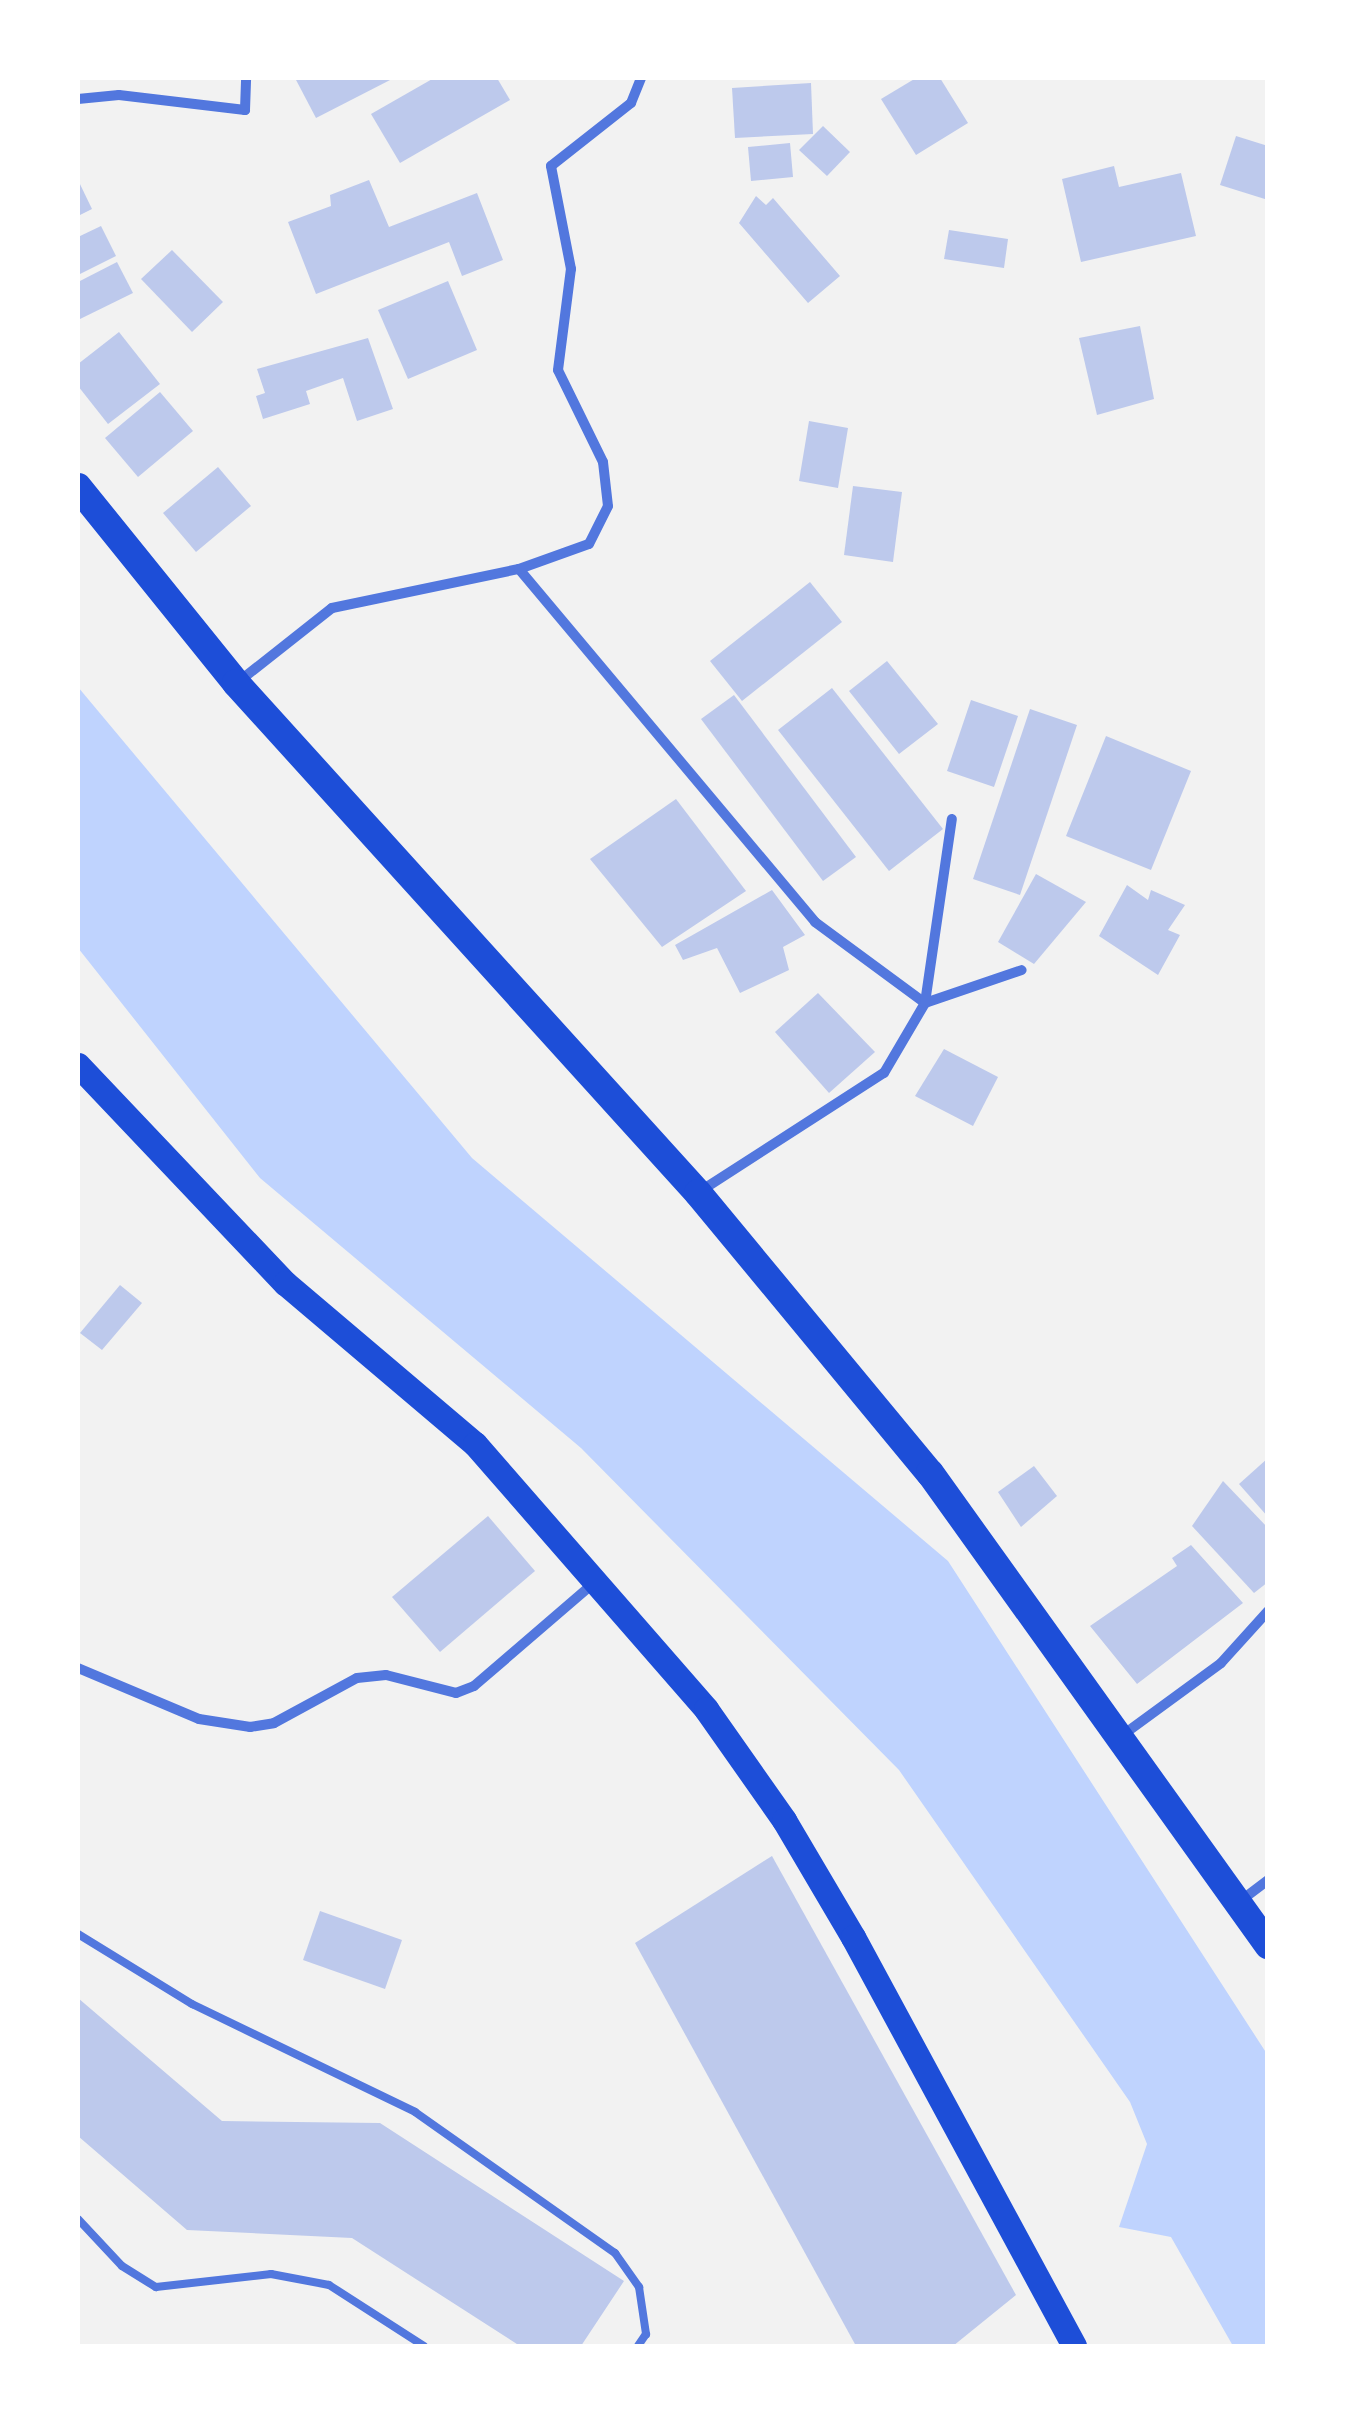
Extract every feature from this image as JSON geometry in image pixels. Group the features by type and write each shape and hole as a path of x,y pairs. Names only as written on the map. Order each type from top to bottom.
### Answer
{"highway":[{"path":"78,487 236,684 698,1193 930,1473 1268,1945"}],"main road":[{"path":"78,1065 285,1283 476,1444 706,1709 784,1820 1074,2346"}],"street":[{"path":"78,99 119,95 245,110 246,78"},
{"path":"236,684 332,608 519,569 589,544 608,506 603,462 558,370 570,269 551,166 630,103 641,78"},
{"path":"519,569 815,922 926,1003 969,994 1022,970"},
{"path":"698,1193 884,1073 926,1003 952,819"},
{"path":"78,1668 199,1719 250,1727 274,1723 357,1678 386,1675 456,1693 474,1686 596,1580"},
{"path":"1119,1738 1221,1663 1268,1611"},
{"path":"1239,1902 1268,1880"}],"lane":[{"path":"78,1934 192,2004 415,2112 600,2242 639,2288 646,2334 638,2346"},
{"path":"78,2219 122,2266 156,2288 271,2274 330,2285 424,2346"}],"water":[{"path":"78,687 472,1158 948,1561 1267,2054 1267,2346 1233,2346 1171,2237 1119,2227 1147,2144 1130,2102 899,1770 581,1448 260,1178 78,948"}],"building":[{"path":"295,78 394,78 316,118"},
{"path":"434,78 497,78 510,100 400,163 371,114"},
{"path":"916,78 940,78 968,123 916,155 881,99"},
{"path":"811,83 813,134 735,138 732,88"},
{"path":"823,126 850,152 827,176 799,150"},
{"path":"1236,136 1268,146 1268,200 1220,185"},
{"path":"790,143 793,177 751,181 748,147"},
{"path":"1114,166 1119,187 1181,173 1196,236 1081,262 1062,179"},
{"path":"78,180 92,209 78,216"},
{"path":"369,180 389,227 477,193 503,260 462,276 449,242 316,294 288,222 331,206 330,195"},
{"path":"756,196 766,205 773,198 840,276 808,303 739,223"},
{"path":"101,226 116,256 78,275 78,237"},
{"path":"949,230 1008,239 1004,268 944,259"},
{"path":"172,250 223,302 192,332 141,279"},
{"path":"117,262 133,293 78,320 78,282"},
{"path":"448,281 477,350 408,379 378,310"},
{"path":"1140,326 1154,399 1097,415 1079,338"},
{"path":"119,332 160,384 108,424 78,386 78,364"},
{"path":"368,338 393,409 357,421 343,378 306,391 310,404 263,419 256,396 265,393 257,369"},
{"path":"160,392 193,431 138,477 105,438"},
{"path":"809,421 848,428 838,488 799,481"},
{"path":"218,467 251,506 196,552 163,513"},
{"path":"853,486 902,492 893,562 844,555"},
{"path":"810,582 842,622 742,701 710,661"},
{"path":"887,661 938,724 899,754 849,691"},
{"path":"832,688 943,829 889,871 778,730"},
{"path":"734,695 856,857 823,881 701,719"},
{"path":"971,700 1018,716 994,787 947,771"},
{"path":"1030,709 1077,725 1020,895 973,879"},
{"path":"1106,736 1191,771 1151,870 1066,836"},
{"path":"676,799 746,891 662,947 590,859"},
{"path":"1036,874 1086,902 1034,964 998,942"},
{"path":"1127,885 1148,900 1151,890 1185,905 1168,930 1180,935 1158,975 1099,936"},
{"path":"772,890 805,935 783,947 789,970 740,993 717,948 683,960 675,945"},
{"path":"818,993 875,1052 829,1093 775,1032"},
{"path":"944,1049 998,1077 973,1126 915,1096"},
{"path":"120,1285 142,1303 102,1350 80,1333"},
{"path":"1268,1458 1268,1517 1239,1484"},
{"path":"1034,1466 1057,1496 1021,1527 998,1492"},
{"path":"1223,1481 1268,1528 1268,1582 1254,1593 1192,1526"},
{"path":"488,1516 535,1571 440,1652 392,1597"},
{"path":"1191,1545 1243,1603 1137,1684 1090,1626 1177,1566 1172,1558"},
{"path":"772,1856 1016,2295 953,2346 856,2346 635,1943"},
{"path":"320,1911 402,1940 385,1989 303,1960"},
{"path":"78,1998 222,2121 380,2123 624,2281 581,2346 520,2346 352,2238 187,2230 78,2136"}]}
